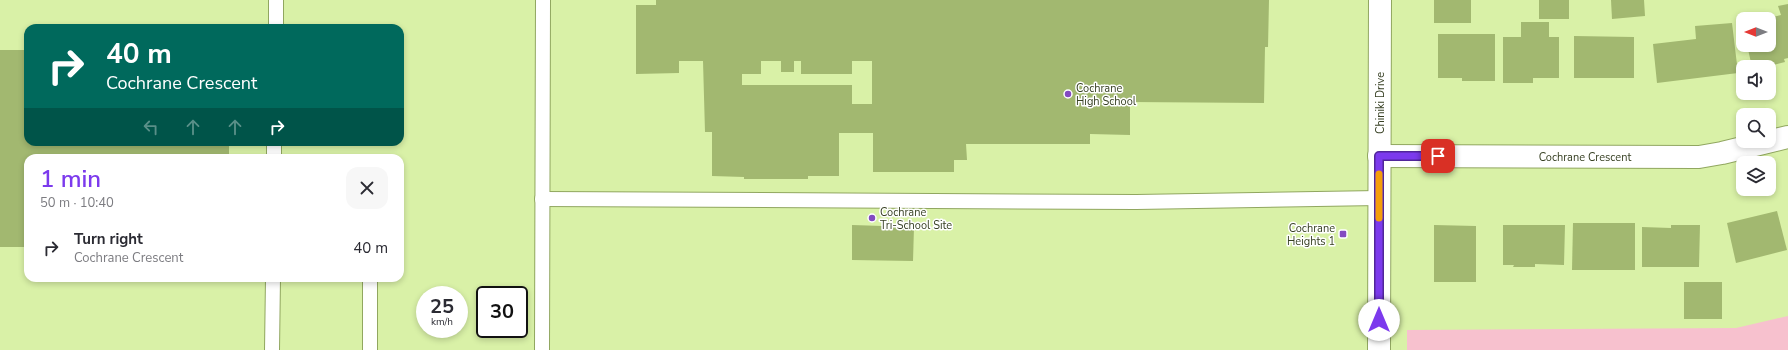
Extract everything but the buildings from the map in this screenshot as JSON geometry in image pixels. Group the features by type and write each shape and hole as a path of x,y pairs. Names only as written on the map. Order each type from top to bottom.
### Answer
{"street":[{"name":"Chiniki Drive","path":"1379,350 1380,0"},
{"name":"Cochrane Crescent","path":"1379,156 1699,157 1788,137"}],"lane":[{"path":"276,0 276,24"},
{"path":"542,350 543,0"},
{"path":"542,199 1136,202 1379,198"},
{"path":"272,350 273,282"},
{"path":"370,282 370,350"}],"shaded area":[{"path":"1788,316 1788,350 1407,350 1407,330 1736,328"}],"slow traffic":[{"path":"1379,174 1379,218"}],"place":[{"name":"Cochrane High School","path":"1068,94"},
{"name":"Cochrane Tri-School Site","path":"872,218"},
{"name":"Cochrane Heights 1","path":"1343,234"}],"route":[{"path":"1379,320 1379,156 1438,156"}]}
